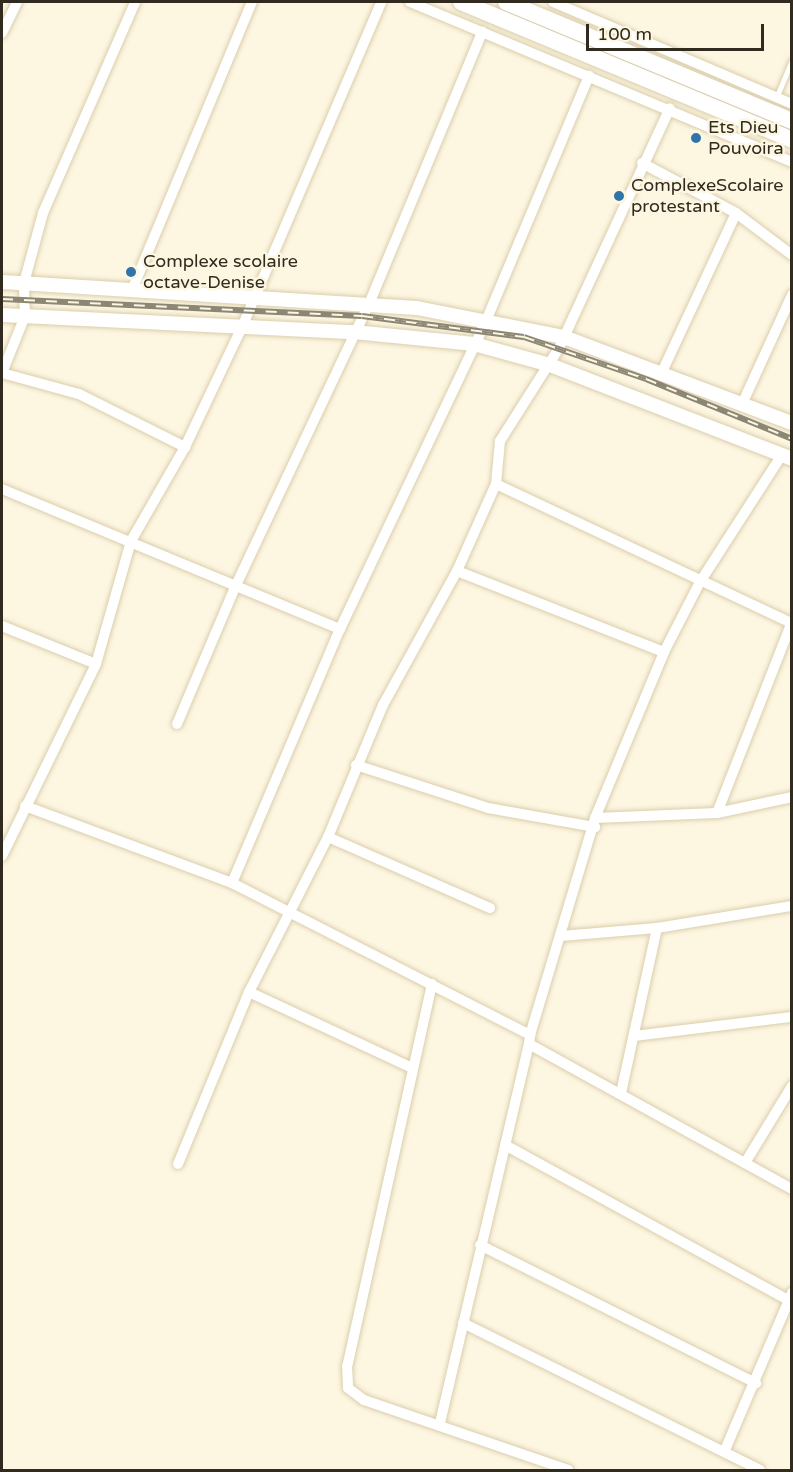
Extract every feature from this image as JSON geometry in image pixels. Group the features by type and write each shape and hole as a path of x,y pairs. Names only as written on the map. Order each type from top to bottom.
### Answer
{"highway":[{"path":"461,2 792,140"},
{"path":"506,2 792,121"}],"main road":[{"path":"2,282 252,295 369,304 486,321 564,337 743,402 792,423"},
{"path":"2,315 354,332 474,344 550,365 787,457"}],"street":[{"path":"2,33 17,2"},
{"path":"135,2 52,189 24,283 25,316 2,373 79,394 185,447"},
{"path":"132,290 252,2"},
{"path":"2,856 96,664 131,542 185,447 242,327 252,295 381,2"},
{"path":"410,2 670,108 792,162"},
{"path":"554,2 792,104"},
{"path":"177,724 236,585 369,304 482,32"},
{"path":"232,883 340,629 486,321 590,76"},
{"path":"178,1164 249,992 328,837 356,765 457,572 496,484 500,441 550,365 642,163 670,108"},
{"path":"642,163 736,213 792,255"},
{"path":"662,372 736,213"},
{"path":"743,402 792,295"},
{"path":"440,1423 530,1039 595,823 664,652 700,582 787,457"},
{"path":"496,484 791,623 717,813"},
{"path":"2,489 340,629"},
{"path":"457,572 664,652"},
{"path":"2,626 96,664"},
{"path":"356,765 488,808 595,823 717,813 792,797"},
{"path":"25,807 232,883 432,984 792,1189"},
{"path":"328,837 489,908"},
{"path":"561,936 657,928 792,906"},
{"path":"621,1093 657,928"},
{"path":"432,984 410,1067 347,1380 356,1396 440,1423 568,1470"},
{"path":"249,992 410,1067"},
{"path":"634,1036 792,1017"},
{"path":"745,1163 792,1086"},
{"path":"505,1145 790,1296 756,1383 725,1450"},
{"path":"480,1245 756,1383"},
{"path":"462,1323 725,1450 760,1470"}],"lane":[{"path":"776,98 792,60"}],"railway":[{"path":"2,299 362,316 524,337 646,379 792,439"}],"place":[{"name":"Ets Dieu Pouvoira","path":"696,138"},
{"name":"ComplexeScolaire protestant","path":"619,196"},
{"name":"Complexe scolaire octave-Denise","path":"131,272"}]}
